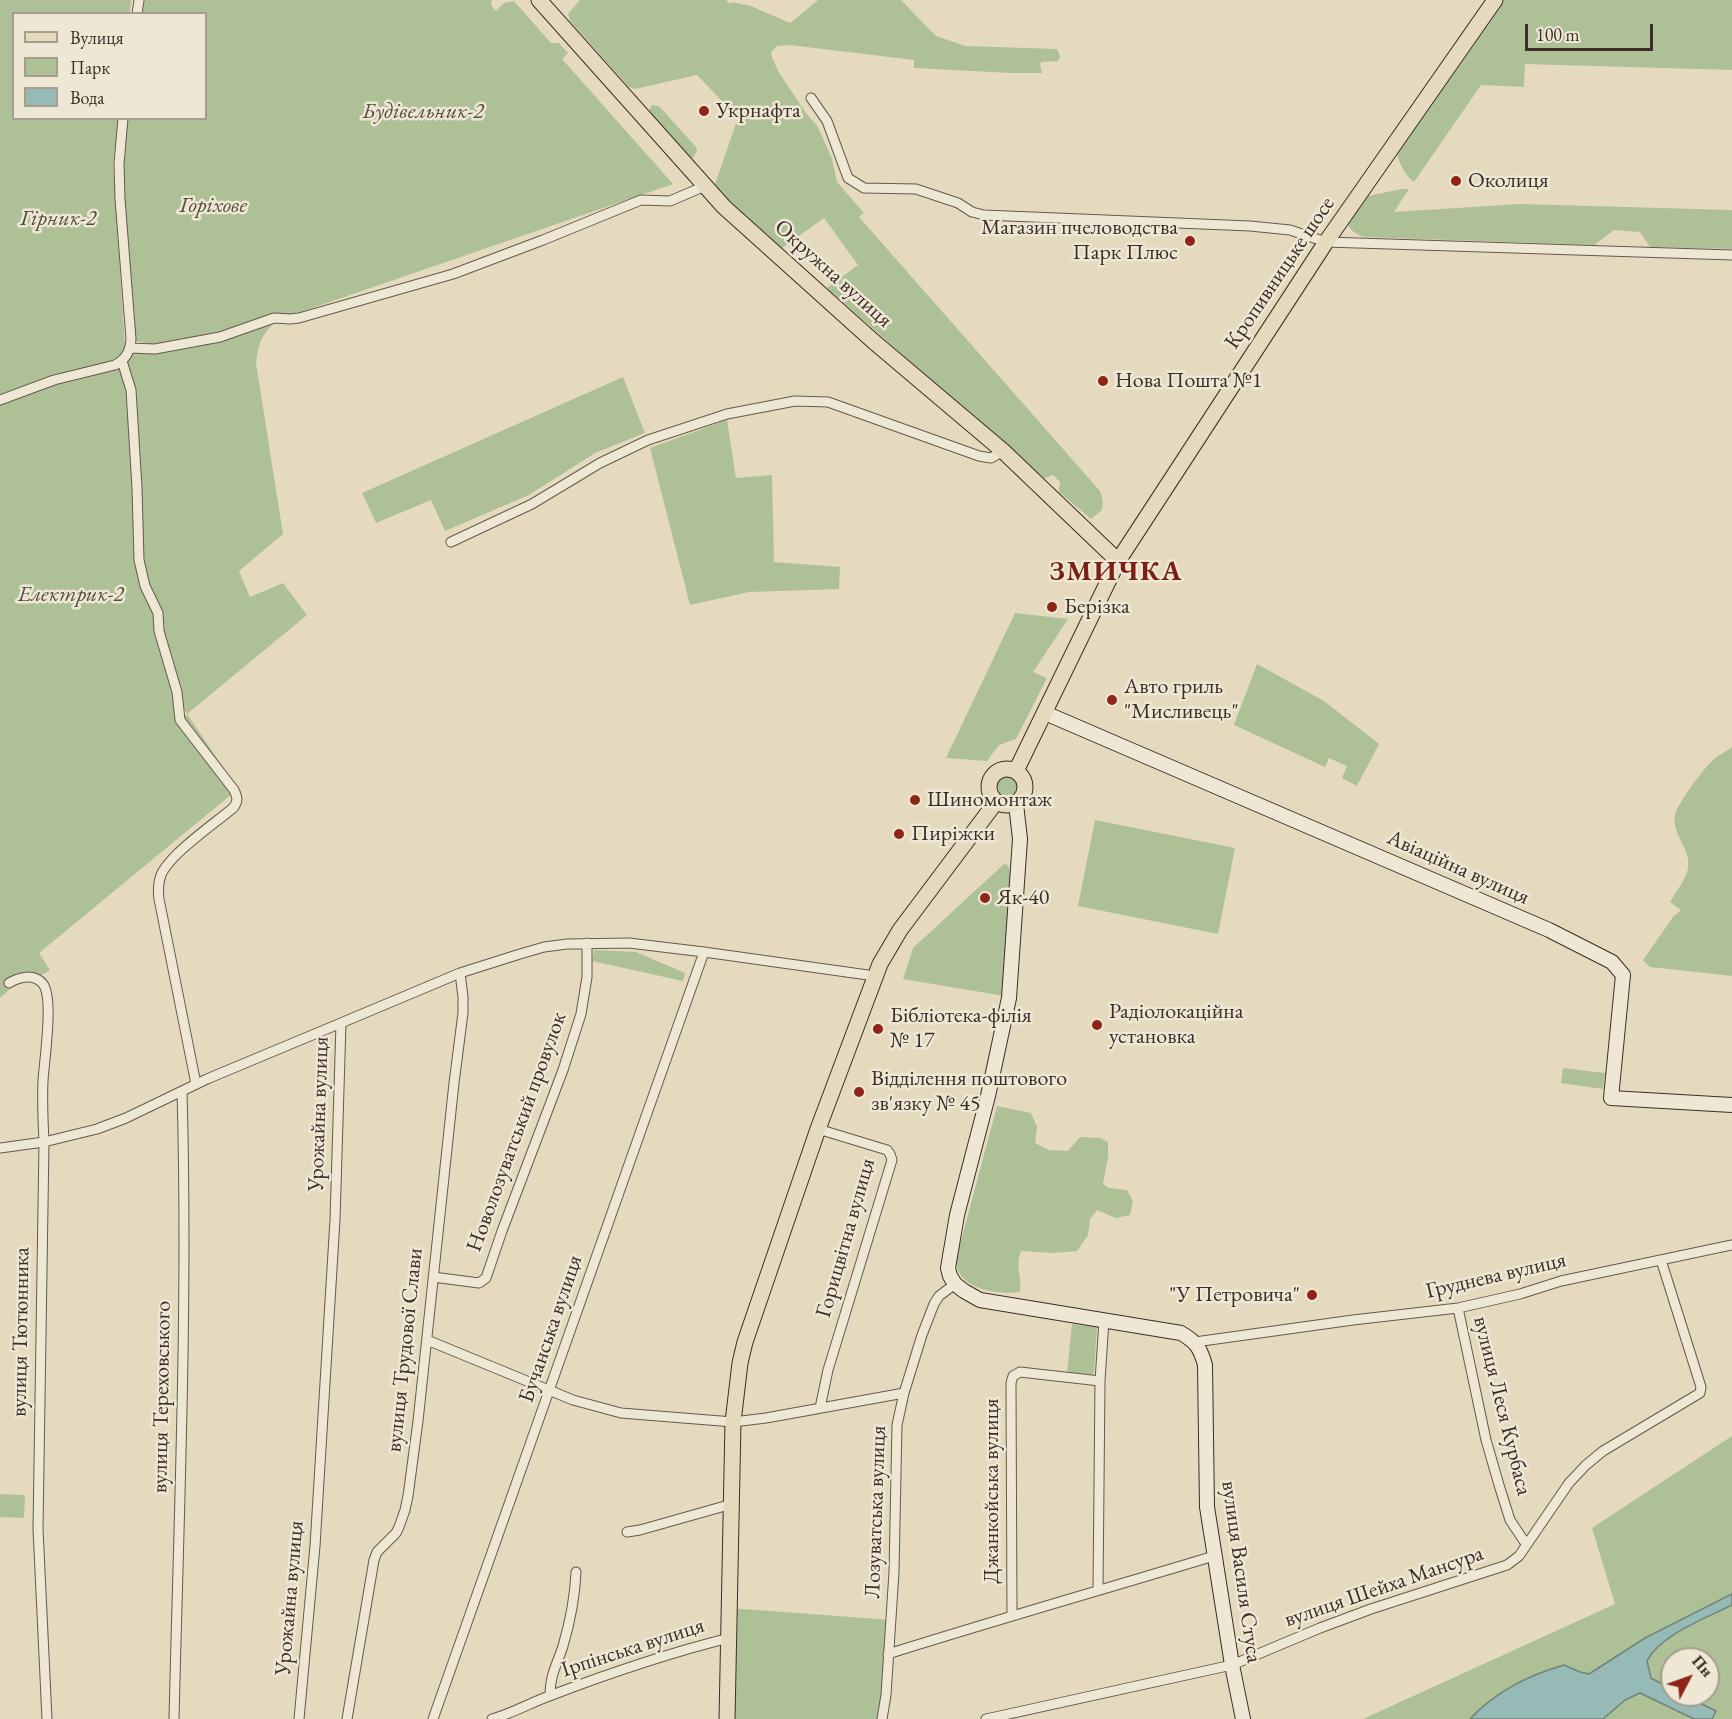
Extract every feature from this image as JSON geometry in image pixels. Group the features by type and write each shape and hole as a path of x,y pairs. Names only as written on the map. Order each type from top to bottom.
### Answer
{"main road":[{"name":"Окружна вулиця","path":"539,0 724,207 873,341 1003,451 1118,561"},
{"name":"Кропивницьке шосе","path":"1016,771 1118,561 1326,242 1495,0"},
{"name":"Авіаційна вулиця","path":"1045,713 1538,925 1612,962 1623,975 1611,1098 1732,1105"},
{"path":"1007,769 1016,771 1023,778 1025,788 1022,797 1016,804 1005,806 996,802 990,795 988,786 991,777 998,771 1007,769"},
{"path":"727,1719 733,1422 740,1363 745,1342 818,1129 880,964 900,930 996,802"},
{"path":"1016,804 1020,839 1009,998 988,1096 957,1215 948,1268 950,1276 964,1292 980,1300 1181,1333 1196,1342"},
{"name":"вулиця Василя Стуса","path":"1196,1342 1204,1365 1207,1507 1232,1665 1243,1719"}],"street":[{"path":"811,98 827,121 848,178 864,188 916,189 958,203 984,216 1250,226 1290,230 1326,242 1732,255"},
{"path":"0,400 54,380 99,370 122,361 130,348 119,169 123,120"},
{"path":"130,348 155,349 220,337 274,318 299,318 442,278 641,200 670,201 705,186"},
{"path":"122,361 130,390 137,488 139,560 145,586 158,613 159,631 177,692 180,720 237,796 233,808 170,862 160,877 158,887 196,1084"},
{"path":"452,542 532,504 600,463 648,440 727,414 795,401 828,402 979,456 991,458 1003,451"},
{"name":"Урожайна вулиця","path":"299,1719 315,1546 335,1220 341,1023 496,961 544,948 587,943 629,943 875,976"},
{"name":"Новолозуватський провулок","path":"433,1277 479,1283 486,1278 563,1070 581,1014 587,977 587,943"},
{"name":"Бучанська вулиця","path":"433,1719 704,952"},
{"name":"вулиця Трудової Слави","path":"347,1719 374,1560 377,1552 396,1533 405,1510 418,1421 463,1013 464,997 460,974"},
{"name":"вулиця Тютюнника","path":"9,982 21,977 36,979 42,983 47,995 47,1042 43,1083 38,1529 47,1719"},
{"path":"0,1148 44,1142 126,1118 196,1084 341,1023"},
{"name":"вулиця Тереховського","path":"174,1719 185,1260 182,1091"},
{"name":"Горицвітна вулиця","path":"818,1129 887,1150 892,1160 828,1370 820,1408"},
{"name":"Груднева вулиця","path":"1196,1342 1458,1308 1511,1296 1561,1281 1732,1245"},
{"name":"вулиця Шейха Мансура","path":"986,1719 1232,1665 1371,1609 1507,1565 1519,1556 1569,1483 1586,1465 1603,1451 1699,1395 1701,1387 1661,1260"},
{"name":"Лозуватська вулиця","path":"882,1719 886,1695 894,1572 896,1432 904,1393 934,1304 939,1296 955,1284"},
{"name":"вулиця Леся Курбаса","path":"1458,1308 1486,1440 1510,1520 1526,1544"},
{"path":"1098,1590 1100,1381 1104,1320"},
{"path":"427,1340 573,1400 621,1413 733,1422 904,1393"},
{"name":"Джанкойська вулиця","path":"1012,1615 1011,1383 1013,1376 1020,1372 1100,1381"},
{"path":"627,1532 732,1504"},
{"name":"Джанкойська вулиця","path":"888,1654 1214,1556"},
{"name":"Ірпінська вулиця","path":"550,1695 550,1679 563,1645 576,1572"},
{"name":"Ірпінська вулиця","path":"492,1719 550,1695 658,1658 729,1638"}],"green space":[{"name":"Гірник-2","path":"0,0 131,0 130,12 12,12 12,120 118,120 113,166 125,347 121,354 105,363 46,377 0,396"},
{"path":"142,0 492,0 491,5 496,11 504,3 514,1 551,43 559,43 568,53 562,59 673,184 289,316 156,345 135,341 124,200 123,166 128,120 207,120 207,12 140,12"},
{"path":"580,0 726,0 730,4 732,2 751,6 790,23 818,0 901,0 936,36 965,46 1057,49 1060,57 1058,61 1041,62 1042,73 914,68 914,60 790,45 777,46 771,52 778,71 818,127 832,159 837,182 864,213 859,217 1100,491 1103,502 1102,510 1091,519 1059,492 1060,482 1053,475 1043,479 827,288 858,265 824,218 782,248 735,208 715,184 738,118 697,75 635,89 629,87 570,21 568,14"},
{"path":"1495,0 1732,0 1732,70 1525,64 1524,87 1481,85 1414,182 1403,169 1397,152"},
{"path":"652,105 659,106 696,147 697,151 693,158 689,158 648,112"},
{"path":"1409,189 1394,212 1520,204 1732,210 1732,249 1650,247 1640,232 1614,230 1594,245 1365,237 1356,234 1350,228 1347,223 1354,210 1359,209 1368,196"},
{"name":"Електрик-2","path":"276,321 262,340 256,363 283,534 239,571 250,597 283,583 307,615 187,714 238,789 39,953 50,970 37,978 12,987 0,998 0,403 53,384 119,368 127,390 134,526 142,561 126,361 134,352","holes":["147,582 161,613 162,631 182,705 187,714 177,721 173,696 155,636 154,613"]},
{"path":"623,377 645,433 595,453 529,495 445,531 431,500 376,523 362,493"},
{"path":"727,420 736,478 772,475 774,562 840,567 839,589 749,592 690,605 650,448"},
{"path":"1015,613 1068,619 1033,672 1047,678 1016,739 999,745 987,761 946,758"},
{"path":"1257,664 1324,701 1379,744 1357,786 1342,778 1347,766 1329,758 1325,767 1234,725"},
{"path":"1732,747 1732,976 1650,967 1643,960 1673,917 1681,910 1670,902 1683,882 1688,869 1687,855 1676,829 1675,815 1691,786 1708,765"},
{"path":"1003,776 1011,776 1018,783 1018,791 1011,798 1003,798 996,791 996,783"},
{"path":"1095,820 1235,848 1218,934 1078,906"},
{"path":"1004,864 1008,865 1010,872 1004,996 903,979 913,948"},
{"path":"594,950 636,952 685,973 683,981 592,961"},
{"path":"1563,1068 1605,1073 1603,1089 1561,1083"},
{"path":"997,1106 1031,1113 1037,1127 1035,1143 1049,1150 1068,1151 1080,1137 1100,1138 1108,1142 1103,1184 1109,1188 1127,1190 1133,1201 1130,1215 1116,1218 1097,1210 1090,1219 1088,1235 1077,1251 1054,1253 1021,1251 1020,1292 1012,1293 974,1286 960,1275 957,1265 958,1252"},
{"path":"1072,1324 1097,1327 1094,1373 1091,1376 1067,1373"},
{"path":"1732,1436 1732,1594 1645,1638 1589,1674 1564,1665 1526,1680 1490,1701 1470,1719 1363,1719 1615,1604 1592,1528"},
{"path":"0,1494 25,1495 24,1518 0,1517"},
{"path":"1732,1605 1732,1719 1712,1719 1716,1711 1708,1707 1720,1707 1720,1647 1660,1647 1660,1683 1651,1678 1647,1661 1653,1651 1673,1635"},
{"path":"730,1608 891,1620 882,1719 727,1719"},
{"path":"1640,1693 1660,1703 1660,1707 1669,1707 1694,1719 1603,1719 1625,1700"}],"water":[{"path":"1732,1594 1732,1605 1673,1635 1653,1652 1647,1661 1651,1678 1660,1683 1660,1703 1640,1693 1625,1700 1603,1719 1470,1719 1490,1701 1525,1679 1564,1665 1589,1674 1645,1638"},
{"path":"1669,1707 1708,1707 1716,1711 1712,1719 1694,1719"}],"place":[{"name":"Укрнафта","path":"704,111"},
{"name":"Околиця","path":"1456,181"},
{"name":"Магазин пчеловодства Парк Плюс","path":"1190,241"},
{"name":"Нова Пошта №1","path":"1103,381"},
{"name":"Берізка","path":"1052,607"},
{"name":"Авто гриль \"Мисливець\"","path":"1112,700"},
{"name":"Шиномонтаж","path":"915,800"},
{"name":"Пиріжки","path":"899,834"},
{"name":"Як-40","path":"985,898"},
{"name":"Радіолокаційна установка","path":"1097,1025"},
{"name":"Бібліотека-філія № 17","path":"878,1029"},
{"name":"Відділення поштового зв'язку № 45","path":"859,1092"},
{"name":"\"У Петровича\"","path":"1312,1295"}],"district":[{"name":"ЗМИЧКА","path":"1116,572"}],"park label":[{"name":"Будівельник-2","path":"423,112"},
{"name":"Горіхове","path":"213,206"}]}
